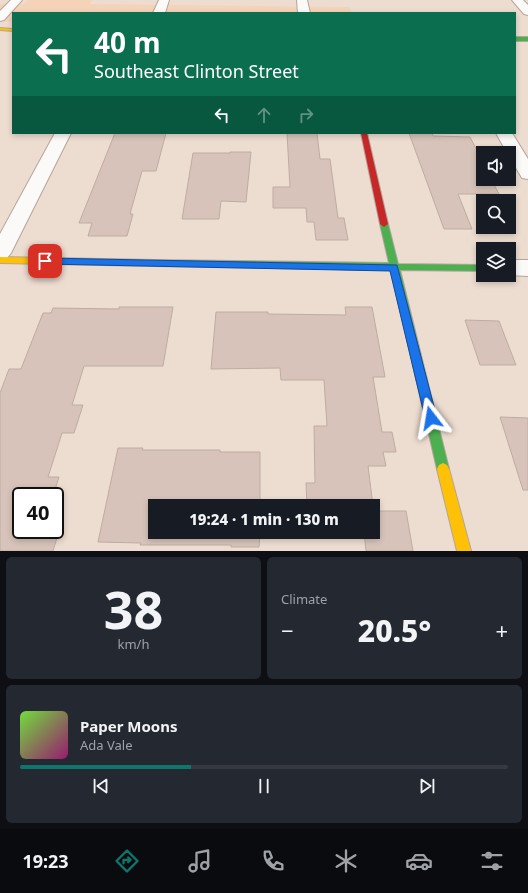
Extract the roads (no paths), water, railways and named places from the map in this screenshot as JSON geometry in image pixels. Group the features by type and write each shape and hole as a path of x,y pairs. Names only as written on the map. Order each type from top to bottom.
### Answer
{"street":[{"path":"0,18 17,0"},
{"path":"159,12 164,0"},
{"path":"302,0 304,12"},
{"path":"517,0 528,12"},
{"path":"0,29 12,30"},
{"path":"516,39 528,39"},
{"path":"516,48 528,48"},
{"path":"0,253 62,134"},
{"path":"364,134 394,267 464,551"},
{"path":"505,134 528,174"},
{"path":"0,260 476,268"},
{"path":"516,268 528,268"}]}
